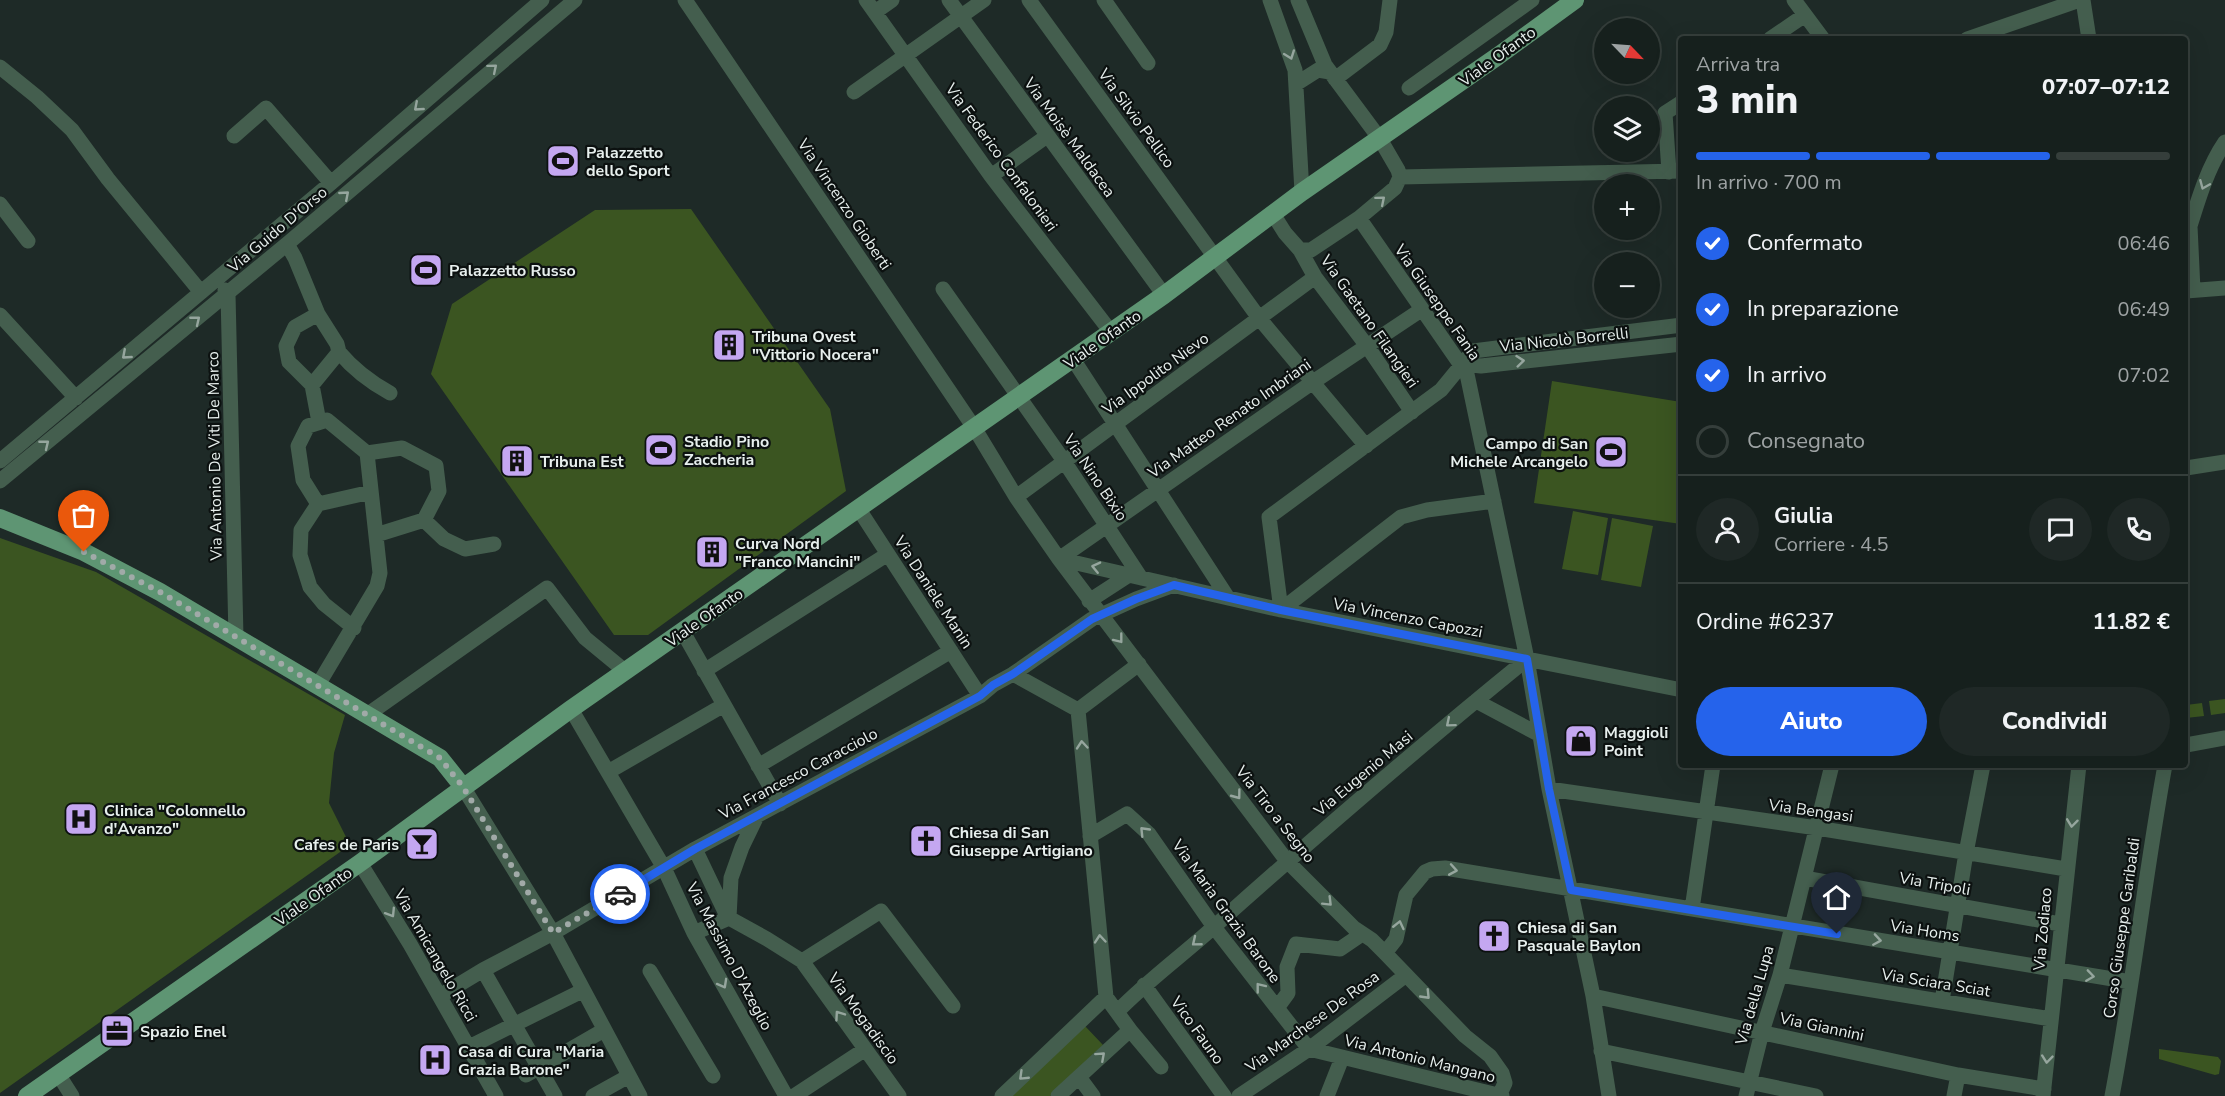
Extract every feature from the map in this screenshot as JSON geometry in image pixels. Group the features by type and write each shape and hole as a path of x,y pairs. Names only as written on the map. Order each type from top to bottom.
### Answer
{"main road":[{"name":"Viale Ofanto","path":"27,1096 360,863 625,671 975,429 1164,295 1302,192 1575,0"},
{"path":"0,518 84,552 160,592 440,758 463,787"}],"street":[{"name":"Via Guido D'Orso","path":"0,461 331,183 542,0"},
{"name":"Via Guido D'Orso","path":"0,481 228,294 575,0"},
{"name":"Via Vincenzo Gioberti","path":"685,0 975,429 1016,497"},
{"path":"871,6 892,0"},
{"name":"Via Moisè Maldacea","path":"949,0 1164,295"},
{"path":"854,92 984,0"},
{"name":"Via Silvio Pellico","path":"1029,0 1215,258"},
{"path":"1104,0 1148,63"},
{"path":"1270,0 1295,70 1302,192"},
{"path":"1298,0 1325,65 1380,139 1400,177 1395,188 1359,218 1311,250 1300,250"},
{"path":"1332,75 1380,45 1386,32 1390,0"},
{"name":"Viale Ofanto","path":"1409,88 1532,0"},
{"path":"1794,0 1821,36"},
{"path":"1976,36 2082,0 2088,36"},
{"name":"Via Federico Confalonieri","path":"871,6 991,176 1111,332"},
{"path":"1774,36 1805,15"},
{"path":"0,67 72,130 108,179 200,291"},
{"path":"1296,84 1318,70 1332,75"},
{"path":"1400,177 1675,171 1665,113 1678,105"},
{"name":"Via Guido D'Orso","path":"234,136 266,108 331,183"},
{"path":"991,176 1047,136"},
{"path":"2225,142 2200,194 2188,227 2189,291 2225,288"},
{"path":"0,204 28,241"},
{"name":"Via Gaetano Filangieri","path":"1273,214 1285,233 1300,250 1315,277 1367,346 1412,412"},
{"name":"Via Giuseppe Fania","path":"1359,218 1467,374 1527,659 1549,789 1593,996 1609,1096"},
{"path":"287,244 318,314 338,344 339,352 370,382 390,393"},
{"path":"1215,258 1259,318 1366,446"},
{"name":"Via Ippolito Nievo","path":"1016,497 1315,277"},
{"path":"216,278 228,294"},
{"name":"Via Nino Bixio","path":"943,289 1107,525 1135,577"},
{"name":"Via Antonio De Viti De Marco","path":"228,294 236,637"},
{"name":"Via Matteo Renato Imbriani","path":"1059,559 1313,382 1421,310"},
{"path":"318,314 295,327 286,346 289,362 312,385 319,422"},
{"path":"0,315 76,398"},
{"name":"Via Nicolò Borrelli","path":"1462,364 1473,351 1678,325"},
{"name":"Via Nicolò Borrelli","path":"1462,364 1480,366 1678,344"},
{"path":"312,385 339,352"},
{"path":"1073,359 1227,598"},
{"name":"Via Gaetano Filangieri","path":"1281,610 1269,517 1441,390 1462,364"},
{"path":"318,504 303,480 298,446 308,426 327,420 367,453 380,573 377,586 354,628 318,686"},
{"path":"367,453 402,448 436,466 439,491 424,520 376,536"},
{"path":"2188,468 2225,462"},
{"path":"354,628 324,604 310,587 300,555 301,530 318,504 371,492"},
{"name":"Via Tiro a Segno","path":"1016,497 1089,601 1287,861 1362,934 1385,953 1465,1036 1490,1056 1502,1073 1504,1083 1500,1096"},
{"path":"1281,610 1401,517 1427,510 1494,501"},
{"name":"Via Daniele Manin","path":"858,508 980,696"},
{"path":"424,520 444,539 465,549 494,544"},
{"path":"704,670 888,554"},
{"name":"Via Vincenzo Capozzi","path":"1059,559 1281,610 1678,689"},
{"path":"1089,601 1135,577"},
{"name":"Via Francesco Caracciolo","path":"440,996 553,933 695,849 980,696 993,685 1100,615 1174,585"},
{"path":"367,715 547,588 585,638 625,671"},
{"path":"682,632 780,804"},
{"path":"759,766 951,651"},
{"name":"Via Eugenio Masi","path":"1117,1012 1144,985 1214,927 1287,861 1527,659"},
{"path":"1078,710 1139,664"},
{"path":"1013,674 1078,710"},
{"path":"1476,701 1540,735"},
{"path":"608,772 724,705"},
{"name":"Via Massimo D'Azeglio","path":"571,709 664,868 694,933 786,1096"},
{"path":"1078,710 1106,997 1161,1067"},
{"path":"2188,745 2225,738"},
{"path":"1692,909 1713,768"},
{"name":"Via della Lupa","path":"1748,1089 1762,1032 1780,975 1831,768"},
{"path":"1942,1001 1965,853 1982,768"},
{"name":"Via Zodiaco","path":"2043,1093 2079,768"},
{"name":"Corso Giuseppe Garibaldi","path":"2112,1096 2165,768"},
{"path":"463,787 553,933 640,1096"},
{"name":"Via Bengasi","path":"1549,789 1817,828 2066,869"},
{"name":"Via Maria Grazia Barone","path":"1090,836 1127,814 1149,834 1214,927 1309,1049"},
{"path":"729,918 731,878 742,847 757,816"},
{"path":"695,849 729,918"},
{"name":"Via Amicangelo Ricci","path":"360,863 440,996 496,1096"},
{"name":"Via Homs","path":"1385,953 1396,939 1406,895 1425,872 1445,868 2131,982"},
{"name":"Via Tripoli","path":"1804,878 2060,924"},
{"path":"802,961 881,911 953,1006"},
{"path":"694,933 729,918"},
{"name":"Via Mogadiscio","path":"729,918 802,961 898,1096"},
{"path":"1277,1008 1288,993 1287,967 1296,944 1340,950 1362,934"},
{"path":"483,970 514,1024 532,1071 555,1096"},
{"path":"650,971 713,1076"},
{"name":"Via Marchese De Rosa","path":"1239,1096 1309,1049 1406,975"},
{"name":"Via Sciara Sciat","path":"1780,975 2051,1019"},
{"name":"Vico Fauno","path":"1144,985 1224,1096"},
{"path":"469,1047 582,991"},
{"name":"Via Giannini","path":"1593,996 2043,1093"},
{"path":"1002,1096 1106,997"},
{"path":"532,1071 604,1030"},
{"path":"1058,1096 1130,1030"},
{"path":"1309,1049 1336,1056 1327,1096"},
{"path":"794,1096 864,1050"},
{"path":"1601,1051 1748,1089 1816,1096"},
{"name":"Via Antonio Mangano","path":"1336,1056 1462,1092 1500,1096"},
{"path":"58,1074 72,1096"},
{"path":"1954,1096 1958,1075"},
{"path":"593,1096 629,1076"},
{"path":"1079,1077 1093,1096"}],"green space":[{"name":"Stadio Pino Zaccheria","path":"691,209 830,409 846,491 648,635 614,635 431,374 452,304 595,210"},
{"name":"Campo di San Michele Arcangelo","path":"1552,381 1678,402 1678,524 1534,503"},
{"name":"Campo di San Michele Arcangelo","path":"1573,511 1608,518 1598,575 1562,569"},
{"path":"1612,518 1653,526 1641,587 1601,580"},
{"path":"0,538 96,572 345,715 334,753 329,803 350,845 0,1093"},
{"path":"2225,699 2225,713 2211,715 2209,701"},
{"path":"2202,703 2204,716 2188,718 2188,705"},
{"path":"1085,1026 1103,1045 1050,1096 1011,1096"},
{"path":"2159,1049 2218,1057 2221,1061 2219,1074 2215,1075 2159,1059"}],"way so far":[{"path":"84,552 160,592 440,758 463,787 553,933 620,894"}],"place":[{"name":"Palazzetto dello Sport","path":"563,161"},
{"name":"Palazzetto Russo","path":"426,270"},
{"name":"Tribuna Ovest \"Vittorio Nocera\"","path":"729,345"},
{"name":"Stadio Pino Zaccheria","path":"661,450"},
{"name":"Campo di San Michele Arcangelo","path":"1611,452"},
{"name":"Tribuna Est","path":"517,461"},
{"name":"Curva Nord \"Franco Mancini\"","path":"712,552"},
{"name":"Maggioli Point","path":"1581,741"},
{"name":"Clinica \"Colonnello d'Avanzo\"","path":"81,819"},
{"name":"Chiesa di San Giuseppe Artigiano","path":"926,841"},
{"name":"Cafes de Paris","path":"422,844"},
{"name":"Chiesa di San Pasquale Baylon","path":"1494,936"},
{"name":"Spazio Enel","path":"117,1031"},
{"name":"Casa di Cura \"Maria Grazia Barone\"","path":"435,1060"}],"route":[{"path":"620,894 695,849 980,696 1092,619 1174,585 1281,610 1527,659 1549,789 1571,890 1837,934"}]}
